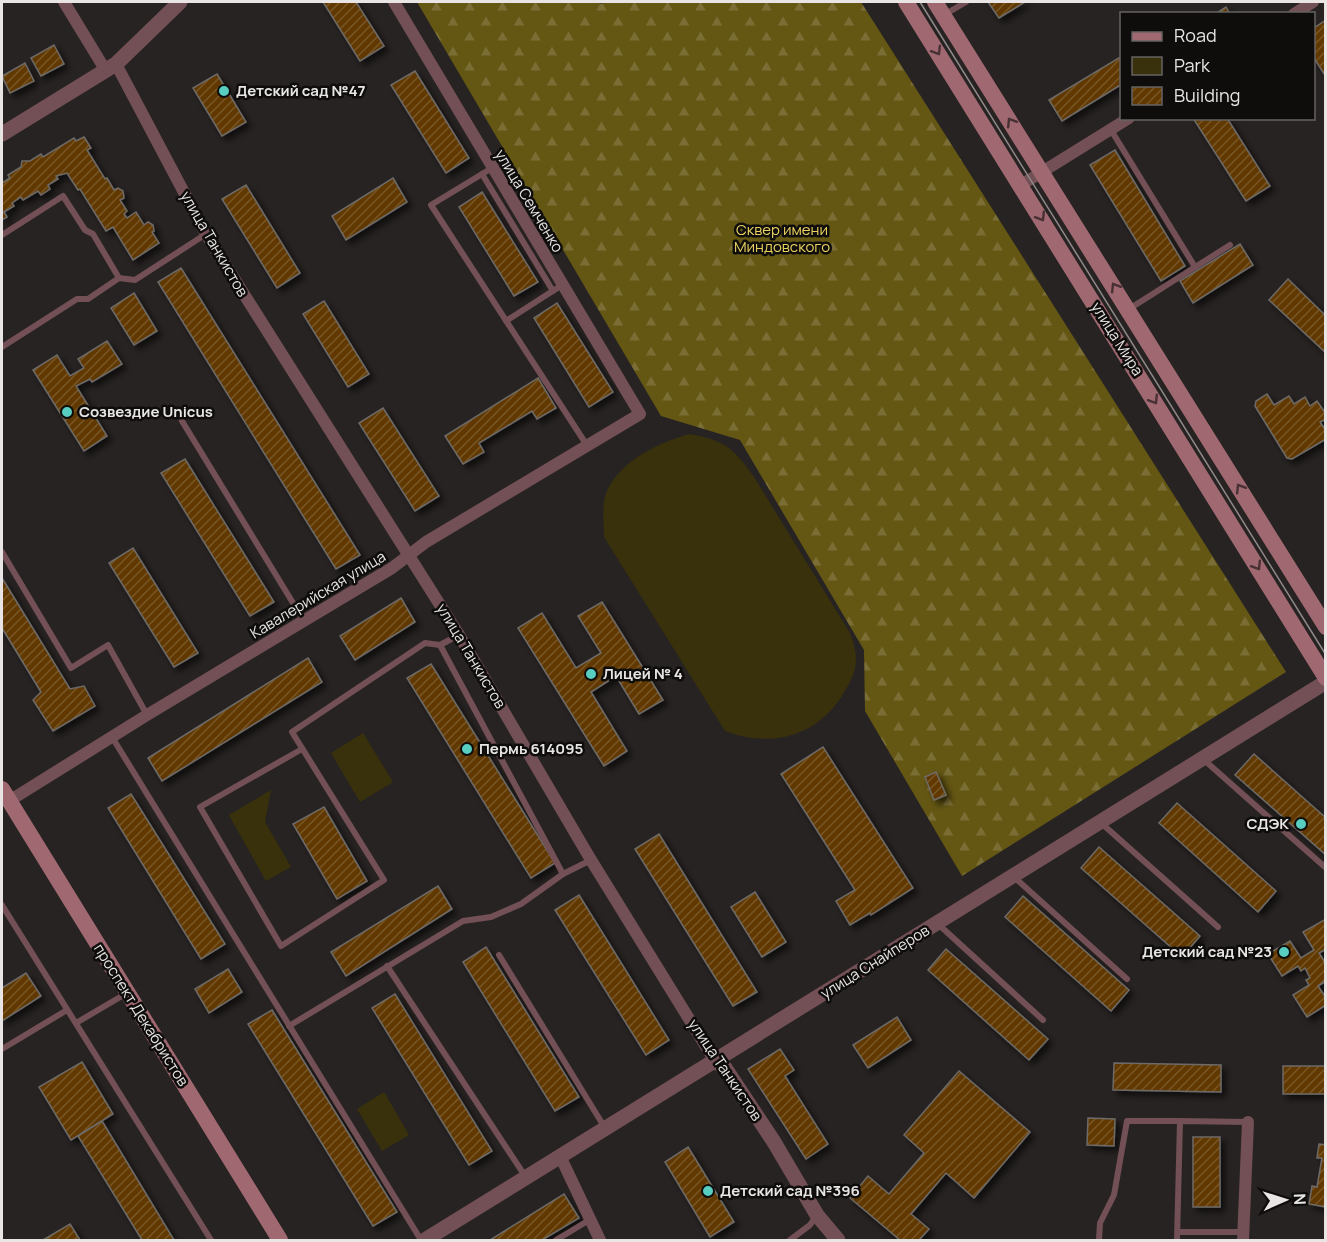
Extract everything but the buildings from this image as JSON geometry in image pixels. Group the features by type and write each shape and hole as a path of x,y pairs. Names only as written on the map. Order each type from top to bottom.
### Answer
{"main road":[{"name":"улица Мира","path":"906,2 1326,680"},
{"name":"улица Мира","path":"940,8 1326,627"},
{"name":"проспект Декабристов","path":"5,795 280,1240"}],"street":[{"name":"улица Танкистов","path":"64,2 111,67 206,234 459,635 591,860 715,1061 725,1068 774,1142 817,1215 838,1240"},
{"name":"улица Семченко","path":"394,2 487,171 558,288 640,414"},
{"path":"1297,12 1313,2"},
{"path":"2,134 111,67 172,4"},
{"path":"1021,185 1125,120"},
{"name":"Кавалерийская улица","path":"5,795 112,737 410,557 426,542 640,414"},
{"name":"улица Снайперов","path":"423,1240 561,1158 1203,759 1326,680"},
{"path":"1244,1236 1248,1122"},
{"path":"561,1158 600,1240"}],"lane":[{"path":"940,8 966,2"},
{"path":"1111,130 1195,267"},
{"path":"487,171 431,205 588,447"},
{"path":"2,235 63,196 85,230 93,234 119,278"},
{"path":"2,347 77,299 88,298 119,278 135,280 206,234"},
{"path":"1129,309 1230,245"},
{"path":"506,321 558,288"},
{"path":"182,421 304,621"},
{"path":"2,552 71,668 108,645 147,715"},
{"path":"302,749 200,807 281,946 384,880 292,732 425,643 440,645 459,635"},
{"path":"440,645 563,874"},
{"path":"112,737 423,1240"},
{"path":"1203,759 1326,868"},
{"path":"1100,822 1218,927"},
{"path":"289,1026 463,921 491,917 520,904 563,874 591,860"},
{"path":"1013,876 1127,980"},
{"path":"2,905 211,1240"},
{"path":"937,923 1043,1020"},
{"path":"499,955 606,1130"},
{"path":"387,966 526,1178"},
{"path":"76,1023 128,993"},
{"path":"2,1049 67,1010"},
{"path":"1099,1240 1100,1223 1114,1195 1126,1121 1248,1122"},
{"path":"1177,1240 1180,1121"},
{"path":"790,1240 810,1225 817,1215"},
{"path":"556,1240 591,1218"},
{"path":"1178,1232 1244,1236"}],"green space":[{"name":"Сквер имени Миндовского","path":"417,2 599,2 601,4 605,2 861,2 1286,672 962,876 865,711 864,650 740,440 661,416"},
{"path":"690,434 721,443 740,459 754,477 850,633 856,663 853,676 845,691 822,719 793,735 760,739 725,731 604,537 604,502 613,480 642,454 666,442"},
{"path":"363,733 393,782 360,802 331,753"},
{"path":"271,790 265,822 291,867 266,881 229,815"},
{"path":"384,1092 409,1135 382,1151 357,1109"}],"tram line":[{"path":"920,2 1326,655"}],"place":[{"name":"Детский сад №47","path":"224,91"},
{"name":"Созвездие Unicus","path":"67,412"},
{"name":"Лицей № 4","path":"591,674"},
{"name":"Пермь 614095","path":"467,749"},
{"name":"СДЭК","path":"1301,824"},
{"name":"Детский сад №23","path":"1284,952"},
{"name":"Детский сад №396","path":"708,1191"}]}
